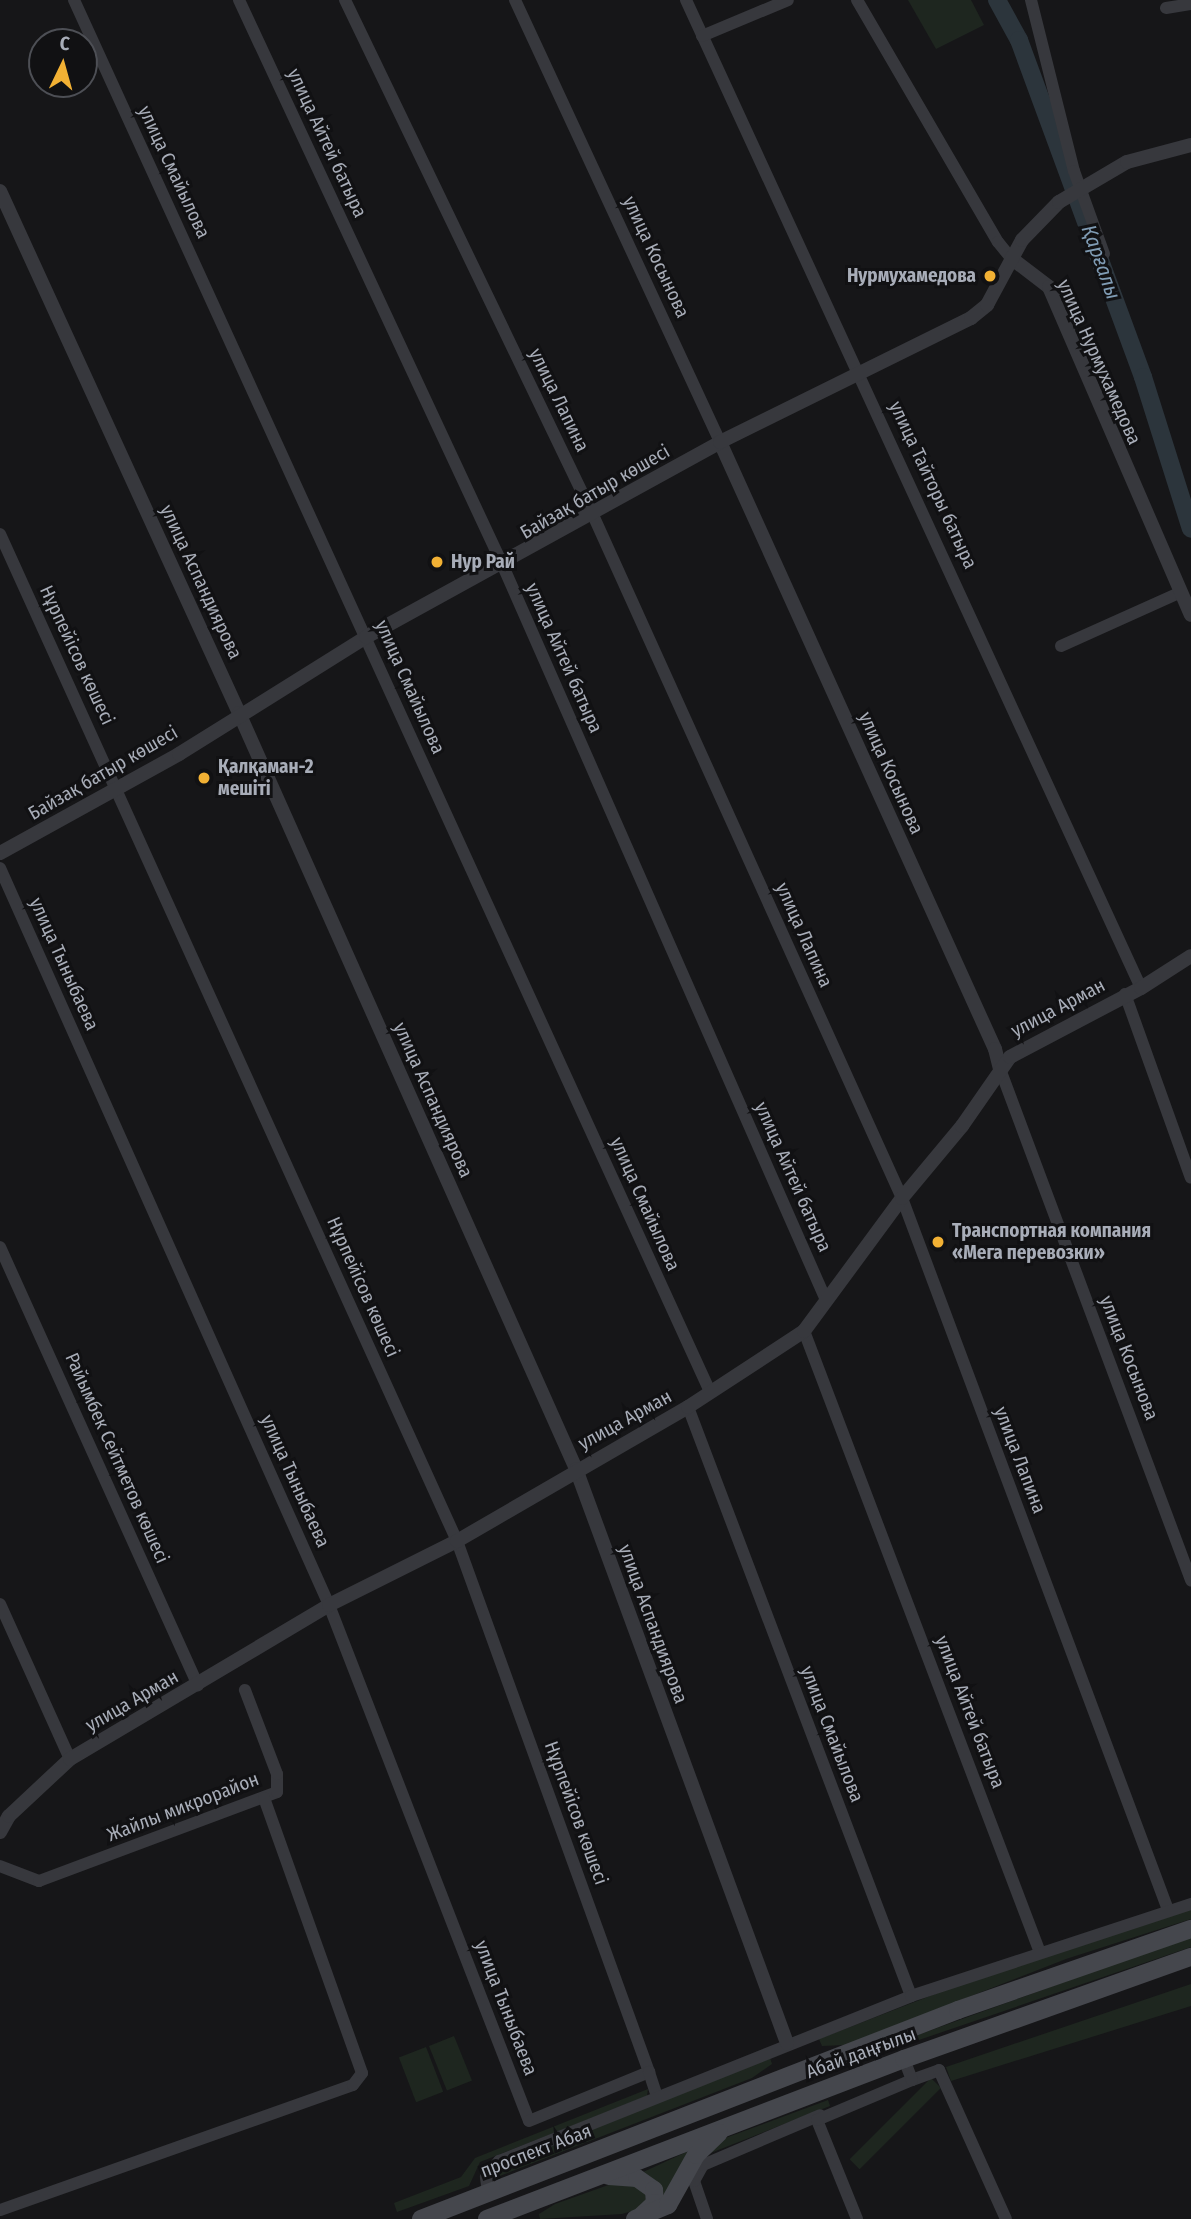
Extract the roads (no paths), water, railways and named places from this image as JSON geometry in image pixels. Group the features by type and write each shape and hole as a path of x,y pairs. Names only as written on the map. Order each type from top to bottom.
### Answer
{"main road":[{"name":"Абай даңғылы","path":"666,2122 958,2010 1191,1929"},
{"name":"Абай даңғылы","path":"487,2219 904,2059 1191,1957"},
{"name":"проспект Абая","path":"421,2219 666,2122"},
{"path":"636,2219 668,2205 696,2155 727,2126"},
{"path":"589,2180 628,2175 648,2184 654,2190 654,2203 636,2219"}],"street":[{"name":"улица Смайылова","path":"74,0 710,1392"},
{"name":"улица Айтей батыра","path":"239,0 503,566 825,1300"},
{"name":"улица Лапина","path":"345,0 593,515 902,1198 1168,1910"},
{"name":"улица Косынова","path":"515,0 720,442 995,1049 1000,1069 1191,1580"},
{"name":"улица Тайторы батыра","path":"685,0 859,371 1141,988"},
{"path":"702,36 789,0"},
{"name":"улица Нурмухамедова","path":"857,0 991,231 1011,258 1049,287 1138,500 1191,615"},
{"path":"1031,0 1080,192 1104,254"},
{"path":"1166,8 1191,4"},
{"path":"1080,192 1127,162 1191,145"},
{"name":"улица Аспандиярова","path":"0,191 239,713 576,1469 787,2043"},
{"name":"Байзақ батыр көшесі","path":"0,853 117,789 366,637 503,566 720,442 971,318 987,305 1022,240 1059,202 1080,192"},
{"name":"Нұрпейісов көшесі","path":"0,534 457,1541 657,2097"},
{"path":"1060,646 1181,592"},
{"name":"улица Тыныбаева","path":"0,868 330,1605 529,2121 649,2072"},
{"name":"улица Арман","path":"0,1832 9,1816 70,1759 330,1605 457,1541 576,1469 688,1407 804,1331 902,1198 962,1126 1000,1069 1028,1044 1141,988 1191,956"},
{"path":"1125,994 1191,1178"},
{"name":"Райымбек Сейтметов көшесі","path":"0,1247 198,1685"},
{"name":"улица Айтей батыра","path":"804,1331 1039,1950"},
{"name":"улица Смайылова","path":"688,1407 911,1996"},
{"path":"0,1604 70,1759"},
{"name":"Жайлы микрорайон","path":"0,1866 39,1881 277,1792 279,1783 245,1690"},
{"path":"0,2210 353,2085 362,2073 264,1798"},
{"path":"488,2192 486,2177 499,2161 768,2055 787,2043 1039,1950 1191,1904"},
{"path":"904,2059 912,2080"},
{"path":"707,2219 694,2181 703,2165 820,2115 939,2070 1006,2219"},
{"path":"820,2115 816,2125 857,2219"}],"waterway":[{"name":"Қарғалы","path":"997,0 1019,40 1143,377 1191,529"}],"place":[{"name":"Нурмухамедова","path":"990,276"},
{"name":"Нур Рай","path":"437,562"},
{"name":"Қалқаман-2 мешіті","path":"204,778"},
{"name":"Транспортная компания «Мега перевозки»","path":"938,1242"}]}
